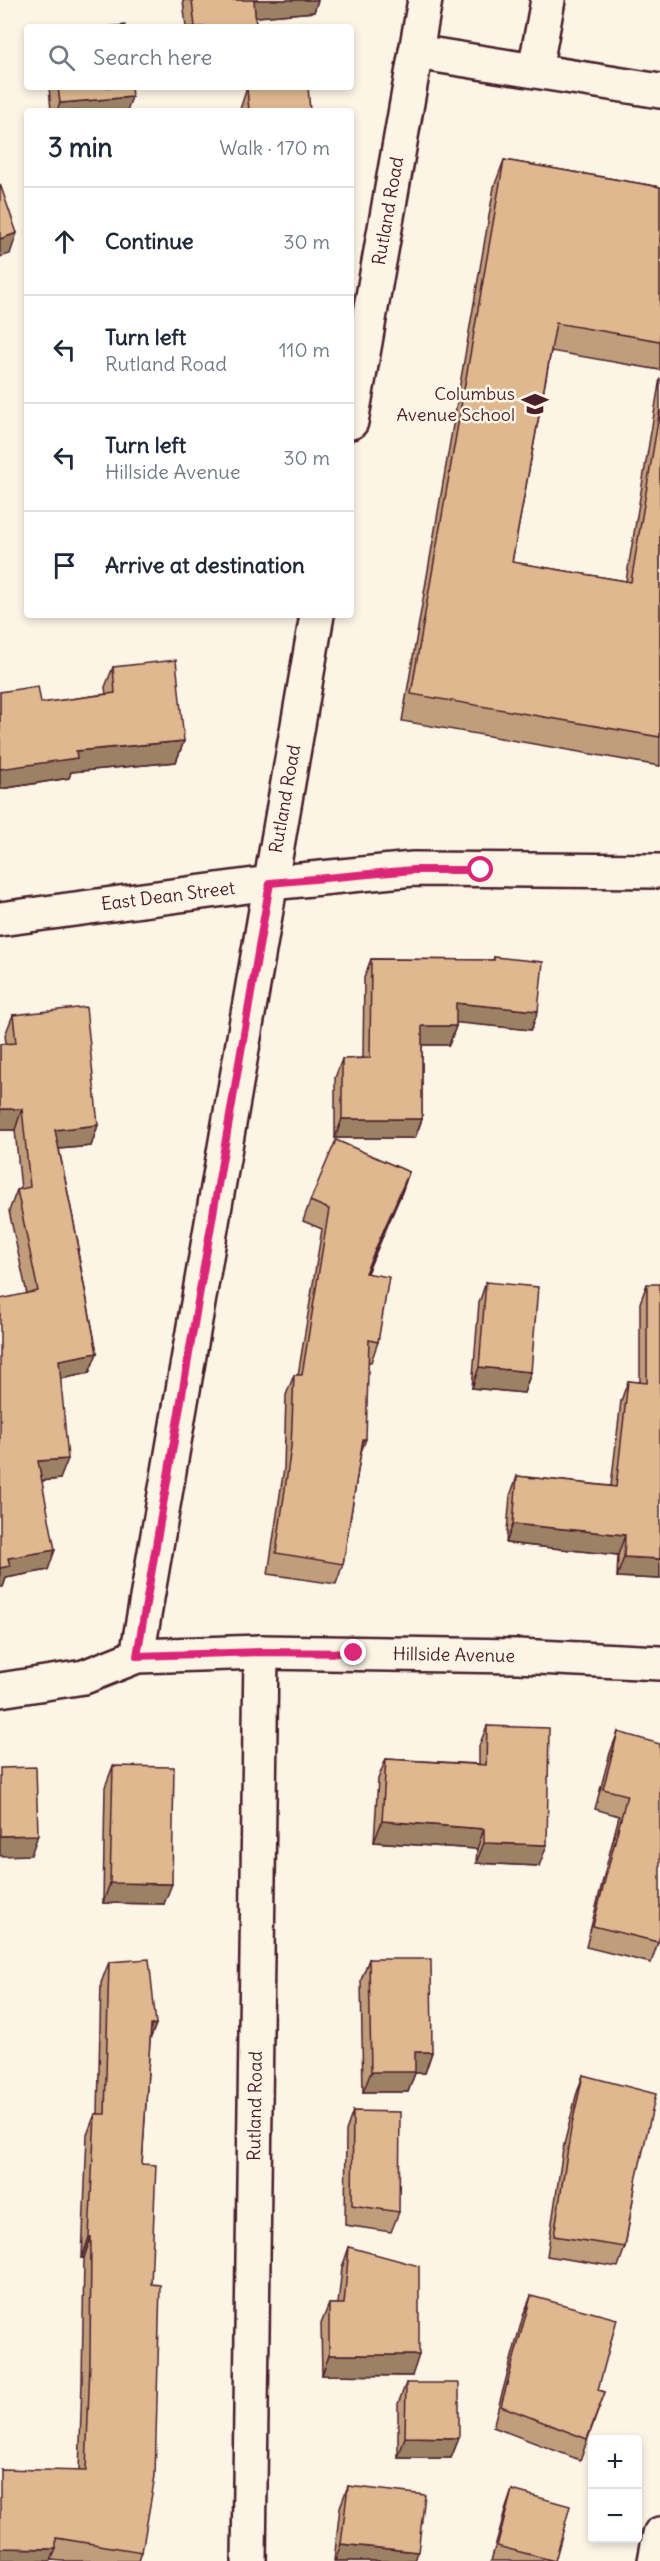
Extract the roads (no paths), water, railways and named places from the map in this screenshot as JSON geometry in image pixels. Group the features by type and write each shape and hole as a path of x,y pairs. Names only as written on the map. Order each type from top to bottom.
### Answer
{"street":[{"name":"Rutland Road","path":"354,405 425,0"},
{"path":"535,70 548,0"},
{"path":"416,52 660,91"},
{"name":"Rutland Road","path":"137,1656 316,618"},
{"name":"East Dean Street","path":"0,919 270,883 413,870 660,872"},
{"name":"Rutland Road","path":"249,2561 261,1652"},
{"name":"Hillside Avenue","path":"0,1690 84,1677 137,1656 261,1652 517,1656 660,1663"},
{"path":"655,2561 660,2534"}],"place":[{"name":"Columbus Avenue School","path":"535,404"}]}
